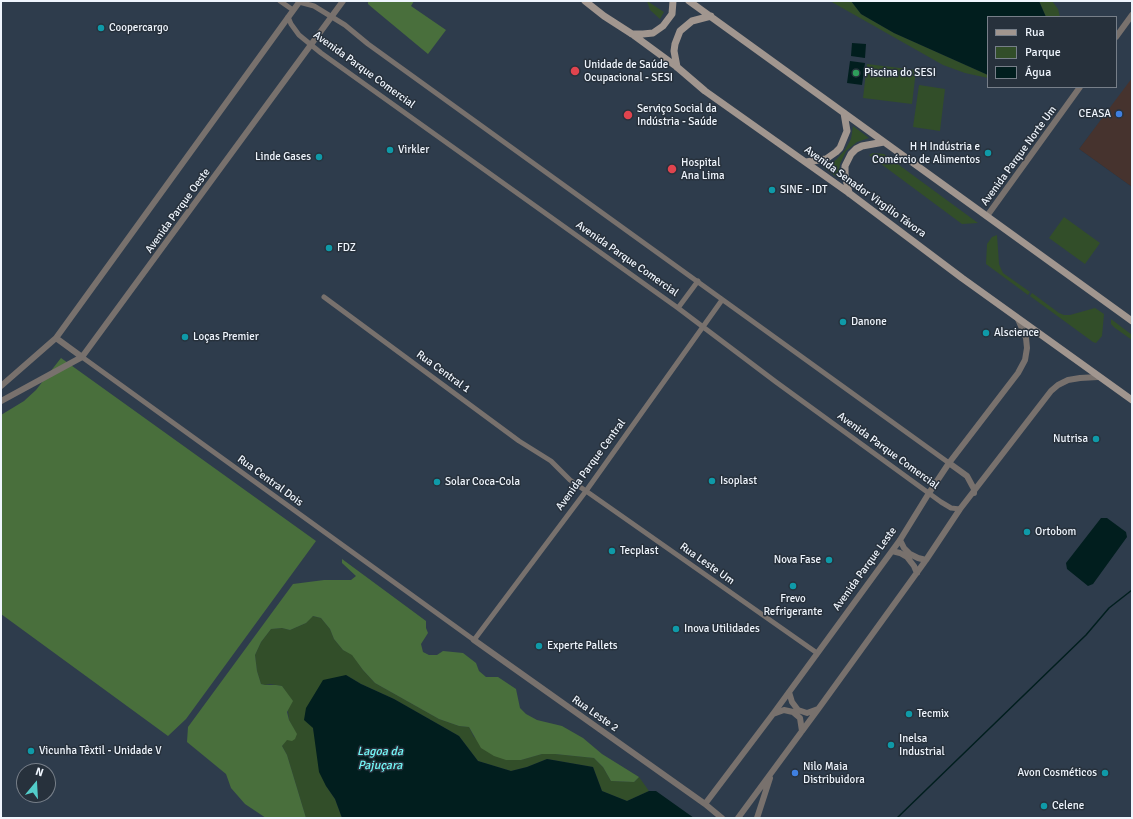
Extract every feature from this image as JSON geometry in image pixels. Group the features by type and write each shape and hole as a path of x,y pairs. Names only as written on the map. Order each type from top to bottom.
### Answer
{"main road":[{"name":"Avenida Senador Virgílio Távora","path":"585,1 677,67 705,91 850,193 962,278 1132,400"},
{"path":"632,34 652,33 664,26 672,14 673,1"},
{"path":"689,1 1132,321"},
{"path":"677,67 674,51 680,31 692,21 711,16"},
{"path":"806,162 826,159 840,148 847,131 844,113"},
{"path":"850,193 845,174 845,166 851,154 862,146 884,142"}],"street":[{"path":"280,1 293,10"},
{"name":"Avenida Parque Oeste","path":"1,401 82,357 343,1"},
{"path":"1,386 56,338 299,2"},
{"name":"Avenida Parque Comercial","path":"299,2 314,6 332,16 368,44 949,463"},
{"path":"1117,36 1132,15"},
{"name":"Avenida Parque Comercial","path":"288,17 294,29 311,45 703,326 776,382 929,493 951,508 960,509"},
{"name":"Avenida Parque Norte Um","path":"987,216 1079,88"},
{"path":"678,308 698,281"},
{"name":"Rua Central 1","path":"324,297 519,441 551,461 570,480 586,491"},
{"name":"Avenida Parque Central","path":"474,640 586,491 722,300"},
{"name":"Avenida Parque Leste","path":"705,804 773,714 900,540 949,463 1018,374 1025,360 1027,348 1026,338 1018,319"},
{"name":"Rua Central Dois","path":"56,338 474,640"},
{"path":"738,818 917,573 960,509 974,493 1051,391 1058,385 1068,380 1098,377"},
{"path":"949,463 967,476 974,493"},
{"name":"Rua Leste Um","path":"586,491 817,653"},
{"path":"900,540 904,548 910,554 926,560"},
{"path":"892,551 907,557 912,562 917,573"},
{"name":"Rua Leste 2","path":"474,640 705,804"},
{"path":"789,692 792,702 798,710 807,713 819,708"},
{"path":"773,714 784,710 793,712 800,718 802,731"},
{"path":"757,818 772,772"},
{"path":"705,804 722,818"}],"shaded area":[{"path":"1,1 1132,1 1132,78 1079,149 1132,187 1132,818 1,818"},
{"name":"CEASA","path":"1131,77 1132,78 1132,187 1079,149"}],"green space":[{"path":"368,1 414,1 411,6 446,30 428,54 368,4"},
{"path":"647,1 664,12 660,19 650,10"},
{"path":"830,1 851,1 861,14 894,33 987,75 987,78 965,73 943,65"},
{"path":"1039,1 1052,1 1058,9 1060,16 1046,16"},
{"path":"867,64 916,70 912,104 863,98"},
{"path":"919,85 945,89 940,131 913,127"},
{"path":"853,126 869,138 857,142 846,151 840,164 838,178 822,166 836,160 845,150 851,139"},
{"path":"873,153 884,154 978,223 962,224 869,155"},
{"path":"1064,217 1100,243 1085,264 1049,238"},
{"path":"997,235 999,264 1003,273 1030,292 1028,295 986,264 987,244 992,237"},
{"path":"1032,293 1064,315 1070,315 1095,308 1104,314 1102,336 1096,343 1093,342 1030,296"},
{"path":"1111,319 1132,335 1132,340 1111,324"},
{"path":"61,358 316,541 186,719 168,736 1,614 1,415 24,401 36,390"},
{"path":"342,559 426,621 428,633 421,644 423,652 429,655 437,655 443,651 463,653 476,663 479,671 486,677 498,677 516,689 520,708 526,714 537,720 562,726 583,738 602,754 639,777 634,782 611,781 603,767 594,758 542,754 521,760 506,760 494,756 481,748 469,727 459,726 439,719 375,683 352,655 343,650 321,618 313,616 306,623 290,630 282,628 271,629 261,642 255,655 257,671 261,684 282,686 293,701 287,712 289,720 297,734 295,739 292,741 287,740 282,746 287,755 306,818 266,818 245,804 231,788 226,774 187,742 188,727 293,584 324,580 351,580 356,576 342,563"},
{"path":"312,616 321,618 343,650 352,654 363,670 375,683 439,719 459,726 469,727 474,737 521,760 542,754 594,758 603,767 611,781 634,782 639,777 649,791 627,801 602,791 593,767 547,759 527,767 511,771 478,761 459,736 394,699 361,684 346,675 313,728 326,786 335,799 342,818 306,818 287,755 282,746 293,728 289,720 286,692 282,686 261,684 257,671 255,655 261,642 271,629 282,628 290,630 306,623"}],"water":[{"path":"851,1 1039,1 1046,16 987,16 987,75 894,33 861,14"},
{"path":"852,43 866,44 865,58 851,56"},
{"name":"Piscina do SESI","path":"850,61 865,63 862,85 847,83"},
{"path":"1101,518 1107,518 1126,532 1127,537 1093,584 1088,586 1067,569 1066,563"},
{"name":"Lagoa da Pajuçara","path":"346,675 361,684 394,699 459,736 478,761 511,771 527,767 547,759 593,767 602,791 627,801 649,791 656,791 694,818 342,818 335,799 319,772 313,728 304,720 306,708 323,680"}],"waterway":[{"path":"897,818 1086,635 1109,608 1132,590"}],"place":[{"name":"Coopercargo","path":"101,28"},
{"name":"Unidade de Saúde Ocupacional - SESI","path":"575,71"},
{"name":"Piscina do SESI","path":"856,73"},
{"name":"CEASA","path":"1119,114"},
{"name":"Serviço Social da Indústria - Saúde","path":"628,115"},
{"name":"Virkler","path":"390,150"},
{"name":"H H Indústria e Comércio de Alimentos","path":"988,153"},
{"name":"Linde Gases","path":"319,157"},
{"name":"Hospital Ana Lima","path":"672,169"},
{"name":"SINE - IDT","path":"772,190"},
{"name":"FDZ","path":"329,248"},
{"name":"Danone","path":"843,322"},
{"name":"Alscience","path":"986,333"},
{"name":"Loças Premier","path":"185,337"},
{"name":"Nutrisa","path":"1096,439"},
{"name":"Isoplast","path":"712,481"},
{"name":"Solar Coca-Cola","path":"437,482"},
{"name":"Ortobom","path":"1027,532"},
{"name":"Tecplast","path":"612,551"},
{"name":"Nova Fase","path":"829,560"},
{"name":"Frevo Refrigerante","path":"793,586"},
{"name":"Inova Utilidades","path":"676,629"},
{"name":"Experte Pallets","path":"539,646"},
{"name":"Tecmix","path":"909,714"},
{"name":"Inelsa Industrial","path":"891,745"},
{"name":"Vicunha Têxtil - Unidade V","path":"31,751"},
{"name":"Nilo Maia Distribuidora","path":"795,773"},
{"name":"Avon Cosméticos","path":"1105,773"},
{"name":"Celene","path":"1044,806"}]}
